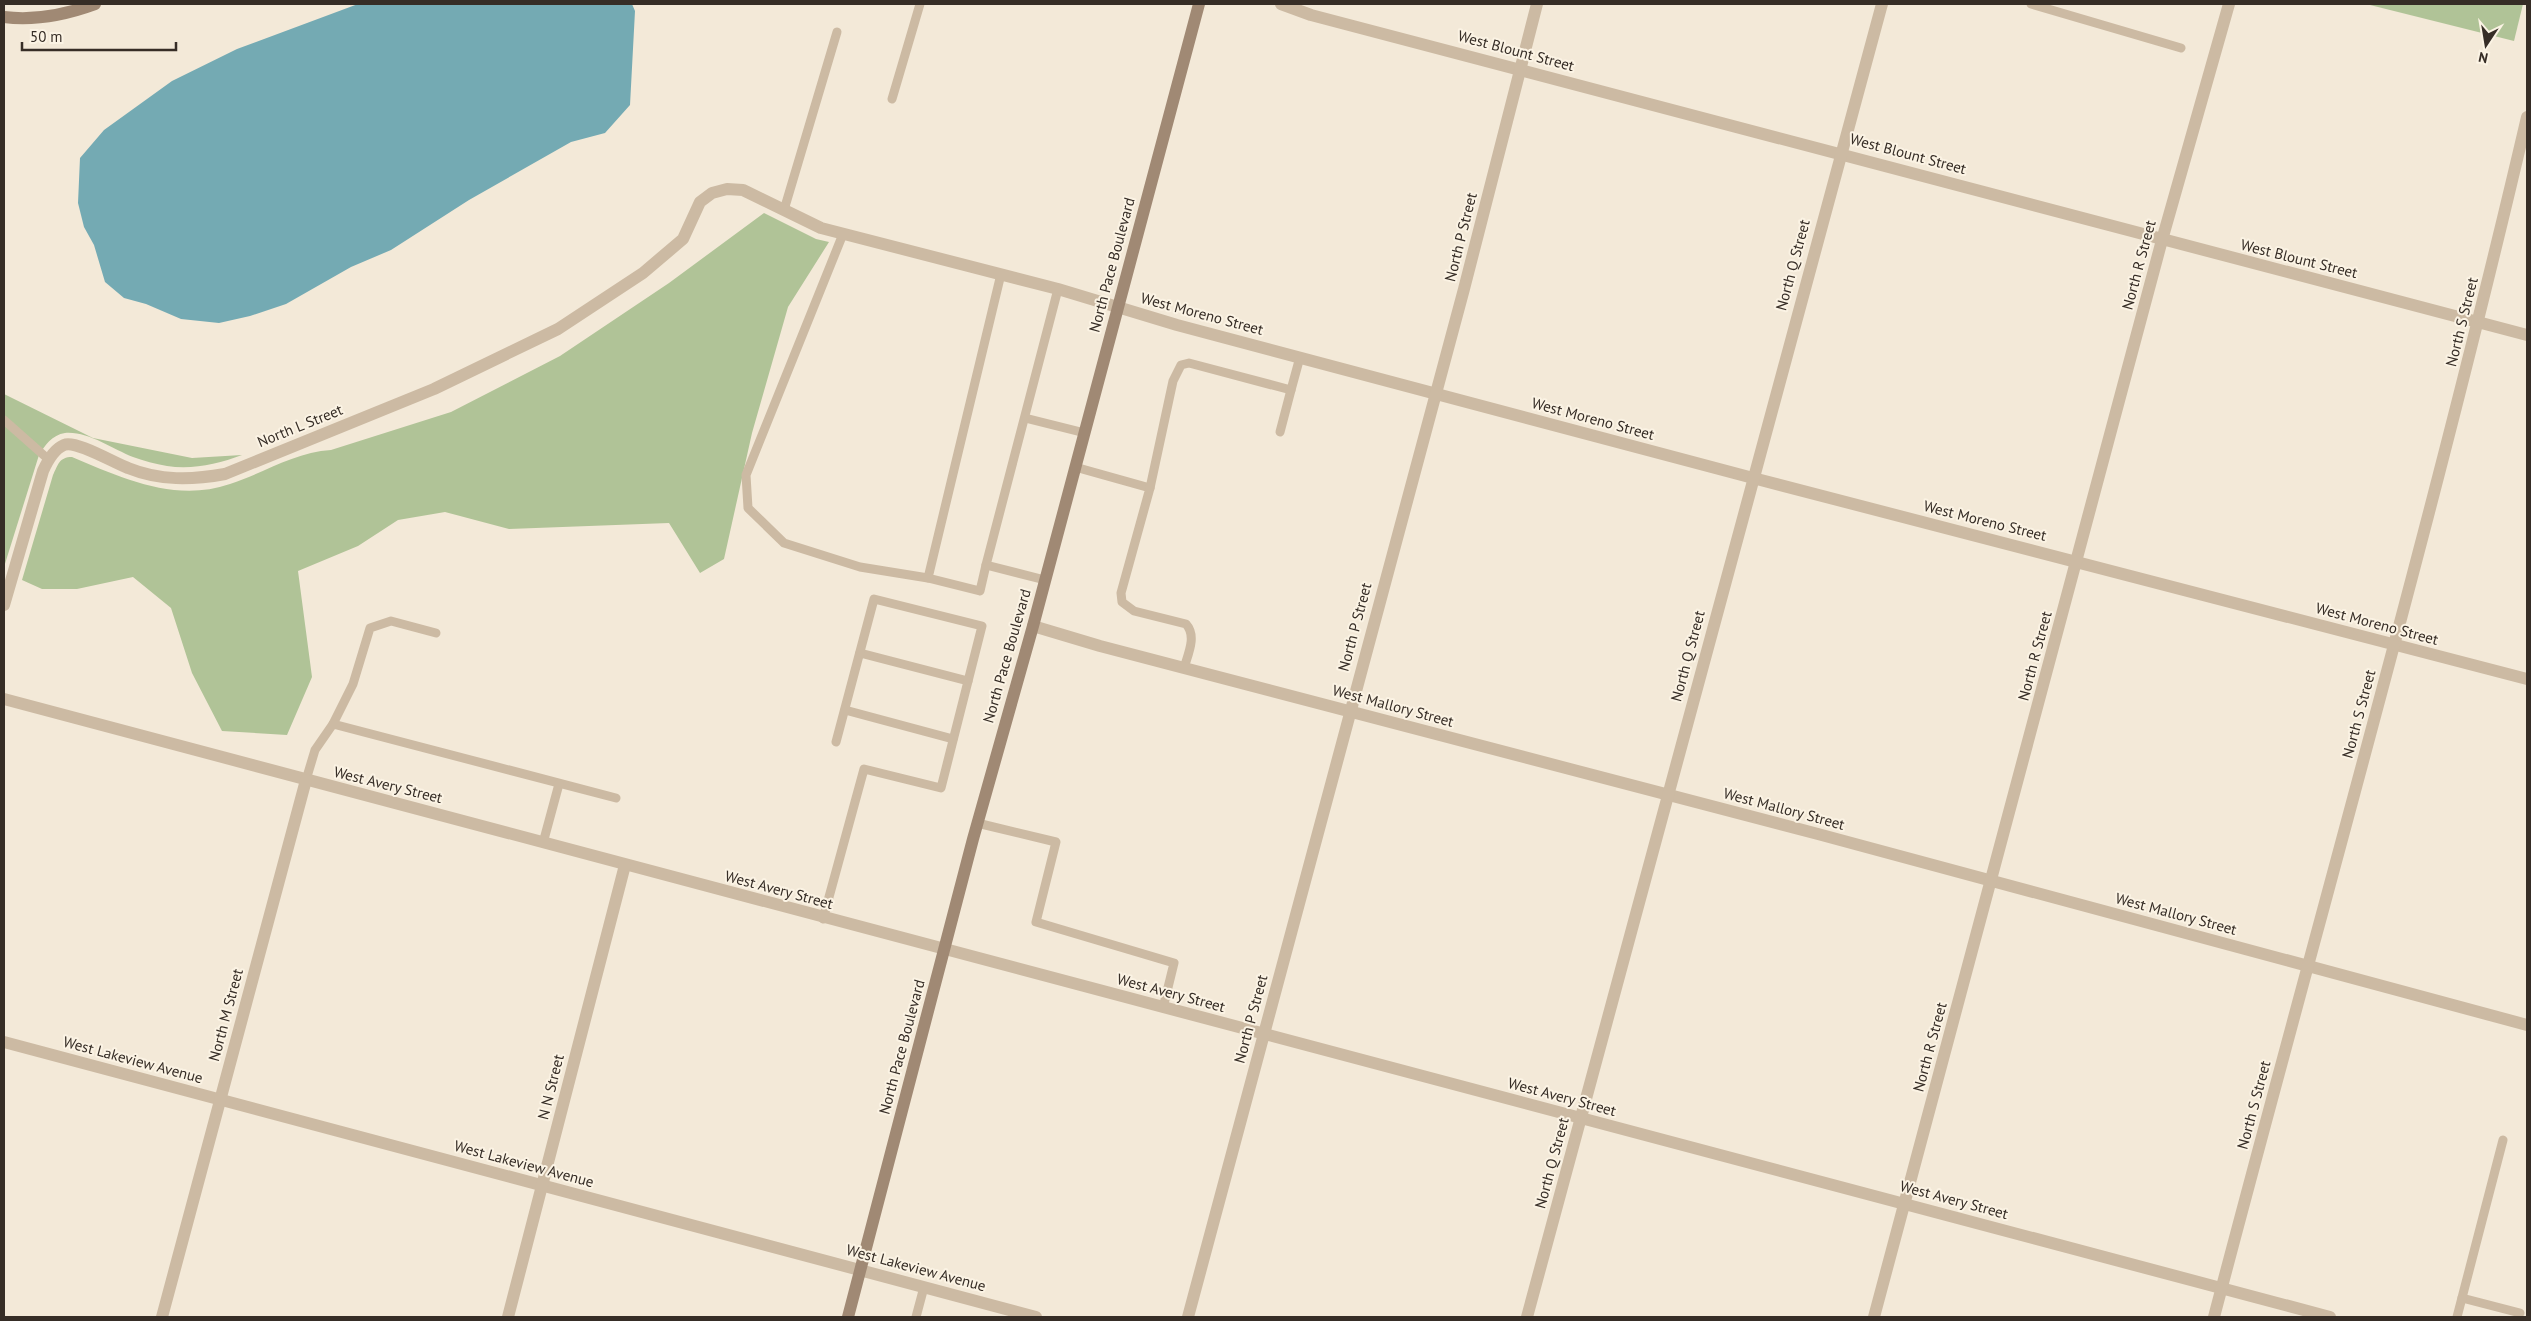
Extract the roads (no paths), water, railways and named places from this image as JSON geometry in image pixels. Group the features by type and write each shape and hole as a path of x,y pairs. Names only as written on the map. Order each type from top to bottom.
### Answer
{"main road":[{"path":"4,17 45,18 70,13 95,4"},
{"name":"North Pace Boulevard","path":"848,1317 977,823 1033,626 1199,4"}],"street":[{"name":"West Blount Street","path":"1281,4 1312,15 1842,153 2162,240 2527,335"},
{"name":"North P Street","path":"1188,1317 1349,711 1436,393 1537,4"},
{"name":"North Q Street","path":"1527,1317 1882,4"},
{"name":"North R Street","path":"1874,1317 1992,882 2162,240 2229,4"},
{"name":"North S Street","path":"2214,1317 2480,322 2527,117"},
{"name":"West Moreno Street","path":"683,239 700,202 712,193 727,189 750,192 821,228 1058,289 1300,357 1753,478 2527,679"},
{"name":"North L Street","path":"48,459 63,445 74,444 129,468 168,478 198,478 225,474 434,389 558,329 643,273 683,239"},
{"path":"4,605 48,459"},
{"name":"West Mallory Street","path":"1033,626 1184,668 2527,1025"},
{"name":"West Avery Street","path":"4,699 1580,1120 1904,1203 2330,1317"},
{"name":"North M Street","path":"162,1317 306,780"},
{"name":"N N Street","path":"508,1317 625,866"},
{"name":"West Lakeview Avenue","path":"4,1042 1036,1317"}],"lane":[{"path":"892,99 920,4"},
{"path":"2031,4 2181,48"},
{"path":"784,210 838,32"},
{"path":"843,234 746,475 748,508 784,543 860,567 928,578 980,591 1058,289"},
{"path":"928,578 1001,274"},
{"path":"1280,432 1300,357"},
{"path":"1184,668 1192,637 1191,629 1186,624 1134,611 1122,602 1121,593 1150,488 1174,381 1181,365 1189,363 1291,390"},
{"path":"1024,418 1085,432"},
{"path":"4,420 48,459"},
{"path":"1075,468 1150,488"},
{"path":"986,565 1045,580"},
{"path":"824,918 864,769 941,788 982,626 874,599 836,742"},
{"path":"306,780 315,750 333,724 353,684 370,628 391,621 436,633"},
{"path":"860,653 968,681"},
{"path":"844,710 953,738"},
{"path":"333,724 616,798"},
{"path":"543,843 559,784"},
{"path":"977,823 1056,842 1036,922 1174,963 1162,1008"},
{"path":"2457,1317 2503,1140"},
{"path":"916,1317 924,1287"},
{"path":"2462,1298 2520,1312"}],"water":[{"path":"358,4 632,4 635,11 630,105 605,133 571,142 469,200 391,250 351,267 286,304 250,316 219,323 181,319 146,304 124,298 105,282 94,245 84,227 78,203 80,158 104,130 172,81 237,49"}]}
